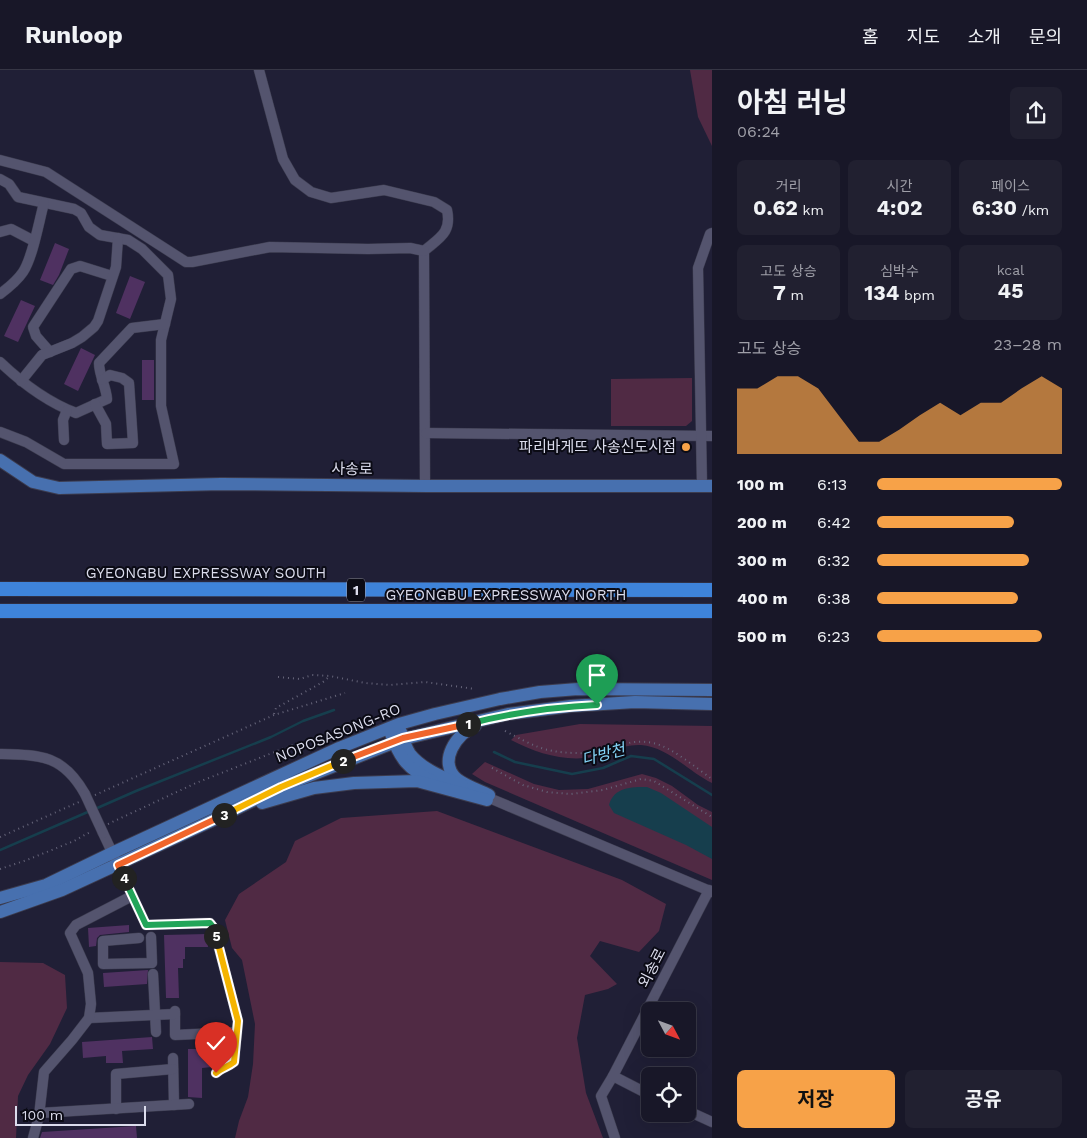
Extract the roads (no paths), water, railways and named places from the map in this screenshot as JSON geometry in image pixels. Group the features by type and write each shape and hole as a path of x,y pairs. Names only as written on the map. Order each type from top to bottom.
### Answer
{"highway":[{"name":"GYEONGBU EXPRESSWAY SOUTH","path":"0,589 712,590"},
{"name":"GYEONGBU EXPRESSWAY NORTH","path":"0,611 712,611"}],"main road":[{"name":"사송로","path":"0,460 34,482 59,488 221,484 707,486"},
{"name":"NOPOSASONG-RO","path":"0,898 46,885 331,752 394,726 472,705 540,692 578,689 712,690"},
{"name":"NOPOSASONG-RO","path":"0,912 62,890 281,787 398,740 500,716 571,706 635,702 712,704"},
{"path":"490,799 456,778 450,767 449,758 450,750 468,729 500,716"},
{"path":"394,726 400,757 413,770 430,781 490,799"},
{"path":"228,813 314,788 354,783 417,782 490,799"}],"street":[{"path":"259,70 283,160 295,180 311,192 331,198 384,190 440,204 447,210 449,221 447,230 424,251 425,486"},
{"path":"0,160 46,172 186,262 270,247 410,248 424,251"},
{"path":"0,179 10,184 18,197 74,209 81,213 89,227 94,231 128,240 142,249 168,275 171,299 161,340 161,406 174,464 64,464 26,442 0,432"},
{"path":"0,294 13,284 24,271 32,252 44,203"},
{"path":"0,232 11,229 34,242"},
{"path":"707,486 701,436 698,268 712,233"},
{"path":"21,381 42,355 72,343 94,327 98,321 116,267 118,238"},
{"path":"50,352 36,336 33,327 71,269 80,266 112,276"},
{"path":"0,362 29,388 67,410 76,413 106,399 106,390 99,371 99,363 132,328 165,324"},
{"path":"95,404 106,424 107,444 133,443 129,383 122,378 110,375 102,380"},
{"path":"64,440 63,420 67,410"},
{"path":"426,433 712,436"},
{"path":"0,754 37,756 54,760 77,779 106,828 112,853 146,925"},
{"path":"490,799 710,891"},
{"name":"외송로","path":"615,1138 600,1096 613,1076 710,891"},
{"path":"33,1138 40,1113 44,1072 89,1018 91,1004 88,973 70,933 76,925 132,896"},
{"path":"139,938 138,931 146,925 210,923 214,928 238,1021 234,1062 219,1069 216,1073"},
{"path":"151,937 103,941 103,964 152,963 151,937 159,925"},
{"path":"153,974 156,1032"},
{"path":"89,1018 175,1012 175,1035 237,1032"},
{"path":"173,1058 174,1105"},
{"path":"116,1109 116,1074 173,1069"},
{"path":"613,1076 641,1090"},
{"path":"40,1113 189,1104"},
{"path":"696,1115 712,1122"}],"water":[{"path":"647,787 661,793 712,827 712,859 686,845 614,813 609,805 611,799 619,791 629,788"}],"waterway":[{"path":"95,809 271,737 303,721 334,710"},
{"name":"다방천","path":"494,752 515,762 572,774 603,768 631,756 654,759 712,795"},
{"path":"0,850 90,811"}],"place":[{"name":"파리바게뜨 사송신도시점","path":"686,447"}]}
